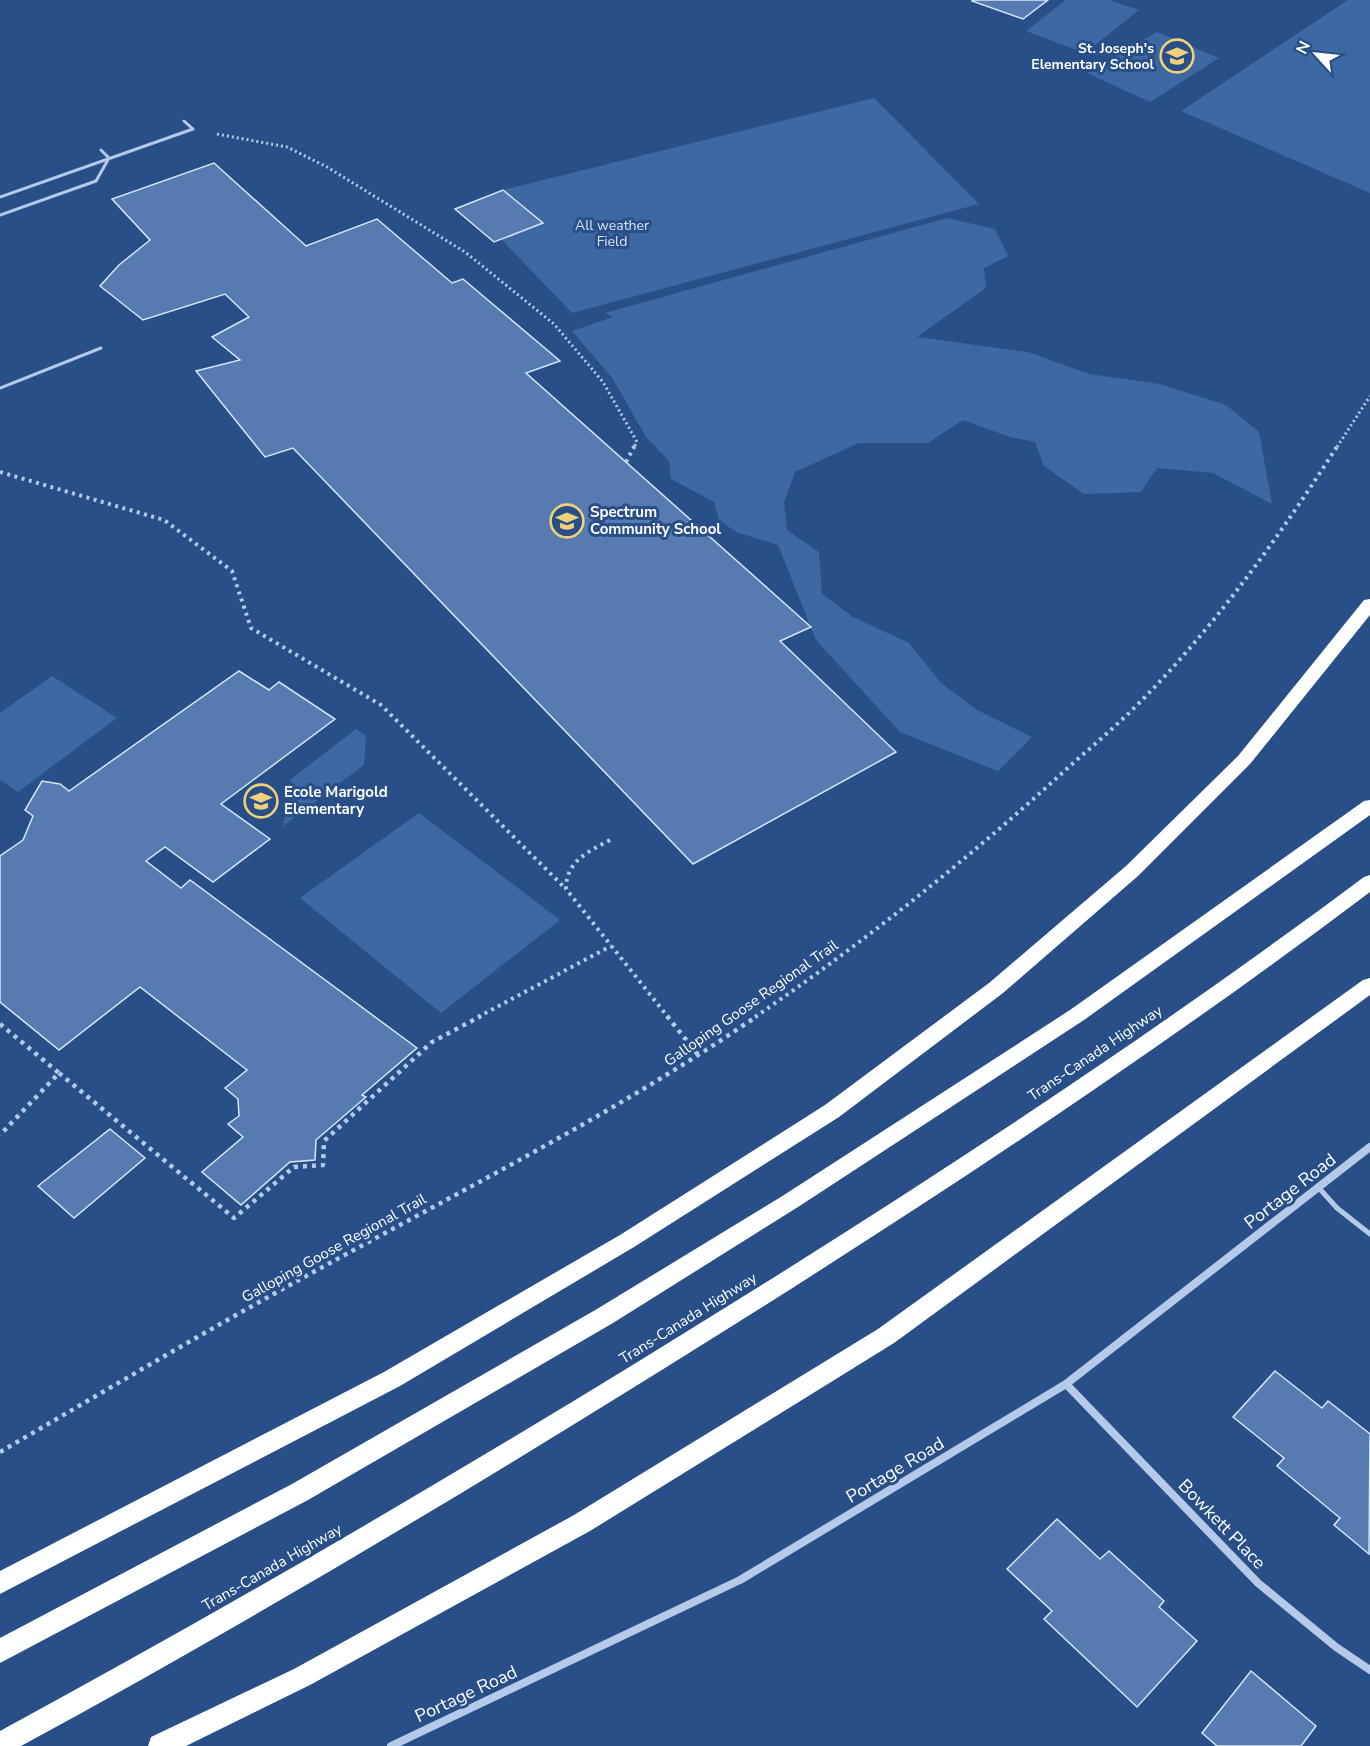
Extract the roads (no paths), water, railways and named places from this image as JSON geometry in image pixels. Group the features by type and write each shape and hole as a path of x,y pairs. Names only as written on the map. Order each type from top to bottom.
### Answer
{"highway":[{"path":"0,1583 392,1379 627,1241 832,1111 996,988 1132,871 1244,760 1370,604"},
{"path":"0,1651 300,1492 644,1292 791,1202 1077,1015 1370,806"},
{"name":"Trans-Canada Highway","path":"0,1744 100,1691 496,1462 829,1255 1123,1062 1370,882"},
{"path":"160,1746 302,1677 582,1523 886,1336 1370,985"}],"street":[{"name":"Portage Road","path":"391,1746 740,1580 1066,1384 1370,1147"},
{"name":"Bowkett Place","path":"1066,1384 1258,1583 1336,1647 1370,1670"}],"lane":[{"path":"0,196 193,129 184,121"},
{"path":"101,150 109,158"},
{"path":"0,215 96,181 109,158"},
{"path":"0,388 101,348"},
{"path":"1318,1188 1337,1208 1370,1234"}],"place":[{"name":"St. Joseph's Elementary School","path":"1177,56"},
{"name":"Spectrum Community School","path":"567,521"},
{"name":"Ecole Marigold Elementary","path":"261,801"}],"park label":[{"name":"All weather Field","path":"612,234"}]}
